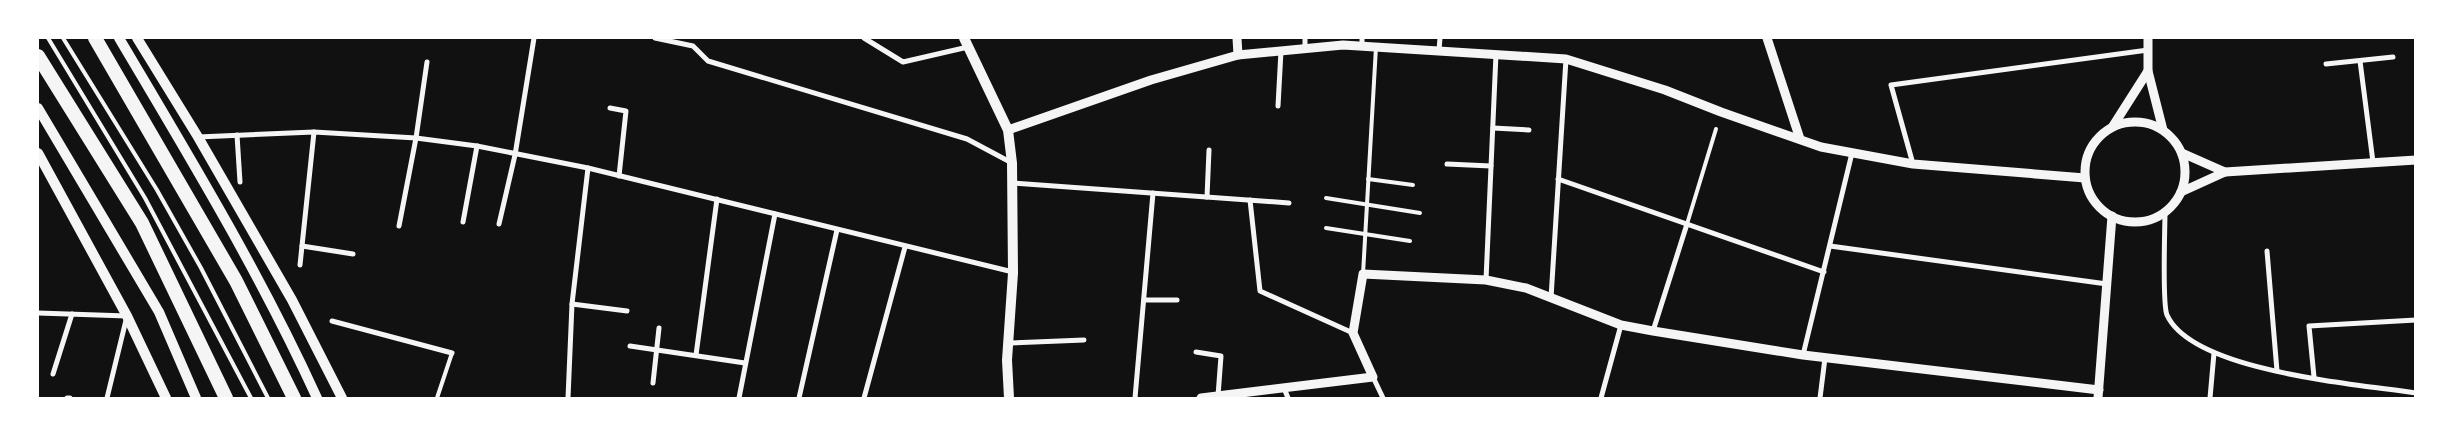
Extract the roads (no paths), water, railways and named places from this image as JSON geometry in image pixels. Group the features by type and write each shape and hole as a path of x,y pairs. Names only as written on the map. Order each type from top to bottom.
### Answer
{"highway":[{"path":"95,38 236,281 294,398"},
{"path":"38,56 142,223 226,398"}],"main road":[{"path":"119,38 223,212 288,334 317,398"},
{"path":"137,38 198,137 292,300 342,398"},
{"path":"967,42 1008,130 1012,163 1014,184 1014,272 1008,360 1009,398"},
{"path":"38,108 101,211 159,312 196,398"},
{"path":"38,153 127,316 166,398"}],"street":[{"path":"499,224 515,155 534,38"},
{"path":"655,38 694,46 708,61 967,139 1012,163"},
{"path":"864,38 903,62 967,42"},
{"path":"1237,38 1238,55"},
{"path":"1305,38 1305,48"},
{"path":"1439,50 1440,38"},
{"path":"1767,38 1800,139"},
{"path":"2148,38 2148,71 2163,130"},
{"path":"1008,130 1151,80 1238,55 1362,42 1376,47 1566,59 1657,87 1821,147 1913,164 2085,178"},
{"path":"1913,164 1891,85 2148,50"},
{"path":"1278,106 1281,51"},
{"path":"1486,280 1496,54"},
{"path":"2326,64 2393,57"},
{"path":"1552,298 1566,59"},
{"path":"2360,61 2373,162"},
{"path":"399,226 416,138 427,62"},
{"path":"2113,126 2148,71"},
{"path":"610,108 626,111 619,176"},
{"path":"2130,122 2147,123 2163,130 2174,140 2182,153 2185,166 2185,180 2181,192 2165,212 2152,218 2139,222 2125,221 2112,216 2099,206 2090,193 2085,178 2086,162 2091,148 2100,135 2113,126 2130,122"},
{"path":"1493,128 1529,130"},
{"path":"198,137 314,132 416,138 478,146 515,155 588,168 905,247 1014,272"},
{"path":"300,265 314,132"},
{"path":"237,135 240,182"},
{"path":"463,222 478,146"},
{"path":"1207,197 1209,150"},
{"path":"1803,355 1852,153"},
{"path":"2182,153 2225,172"},
{"path":"2181,192 2225,172 2416,160"},
{"path":"1447,164 1491,166"},
{"path":"568,398 572,304 588,168"},
{"path":"1558,179 1824,272"},
{"path":"1014,184 1289,202"},
{"path":"1135,398 1152,193"},
{"path":"696,355 716,199"},
{"path":"1250,200 1260,291 1353,333"},
{"path":"2165,212 2166,313 2176,328 2189,339 2214,353 2241,363 2277,372 2416,393"},
{"path":"739,398 775,214"},
{"path":"1384,398 1353,333 1363,274 1486,280 1526,288 1621,325 1653,331 1803,355 2098,394 2112,216"},
{"path":"1653,331 1687,224"},
{"path":"799,398 837,230"},
{"path":"302,246 353,254"},
{"path":"1830,246 2106,284"},
{"path":"864,398 905,247"},
{"path":"2267,251 2277,372"},
{"path":"1144,300 1177,300"},
{"path":"572,304 627,311"},
{"path":"38,313 127,316 107,398"},
{"path":"54,374 72,314"},
{"path":"2314,377 2309,326 2416,320"},
{"path":"332,321 452,353"},
{"path":"1602,398 1621,325"},
{"path":"653,383 659,328"},
{"path":"1010,343 1084,340"},
{"path":"630,346 745,362"},
{"path":"1196,352 1221,356 1218,396"},
{"path":"2210,398 2214,353"},
{"path":"1820,398 1825,358"},
{"path":"1201,398 1373,377"},
{"path":"1284,388 1288,398"}],"lane":[{"path":"48,38 145,198 225,345 251,398"},
{"path":"63,38 158,190 201,268 268,398"},
{"path":"1363,274 1376,47"},
{"path":"1687,224 1716,129"},
{"path":"1368,180 1413,185"},
{"path":"1326,198 1420,213"},
{"path":"1326,228 1410,241"},
{"path":"437,398 452,353"}]}
